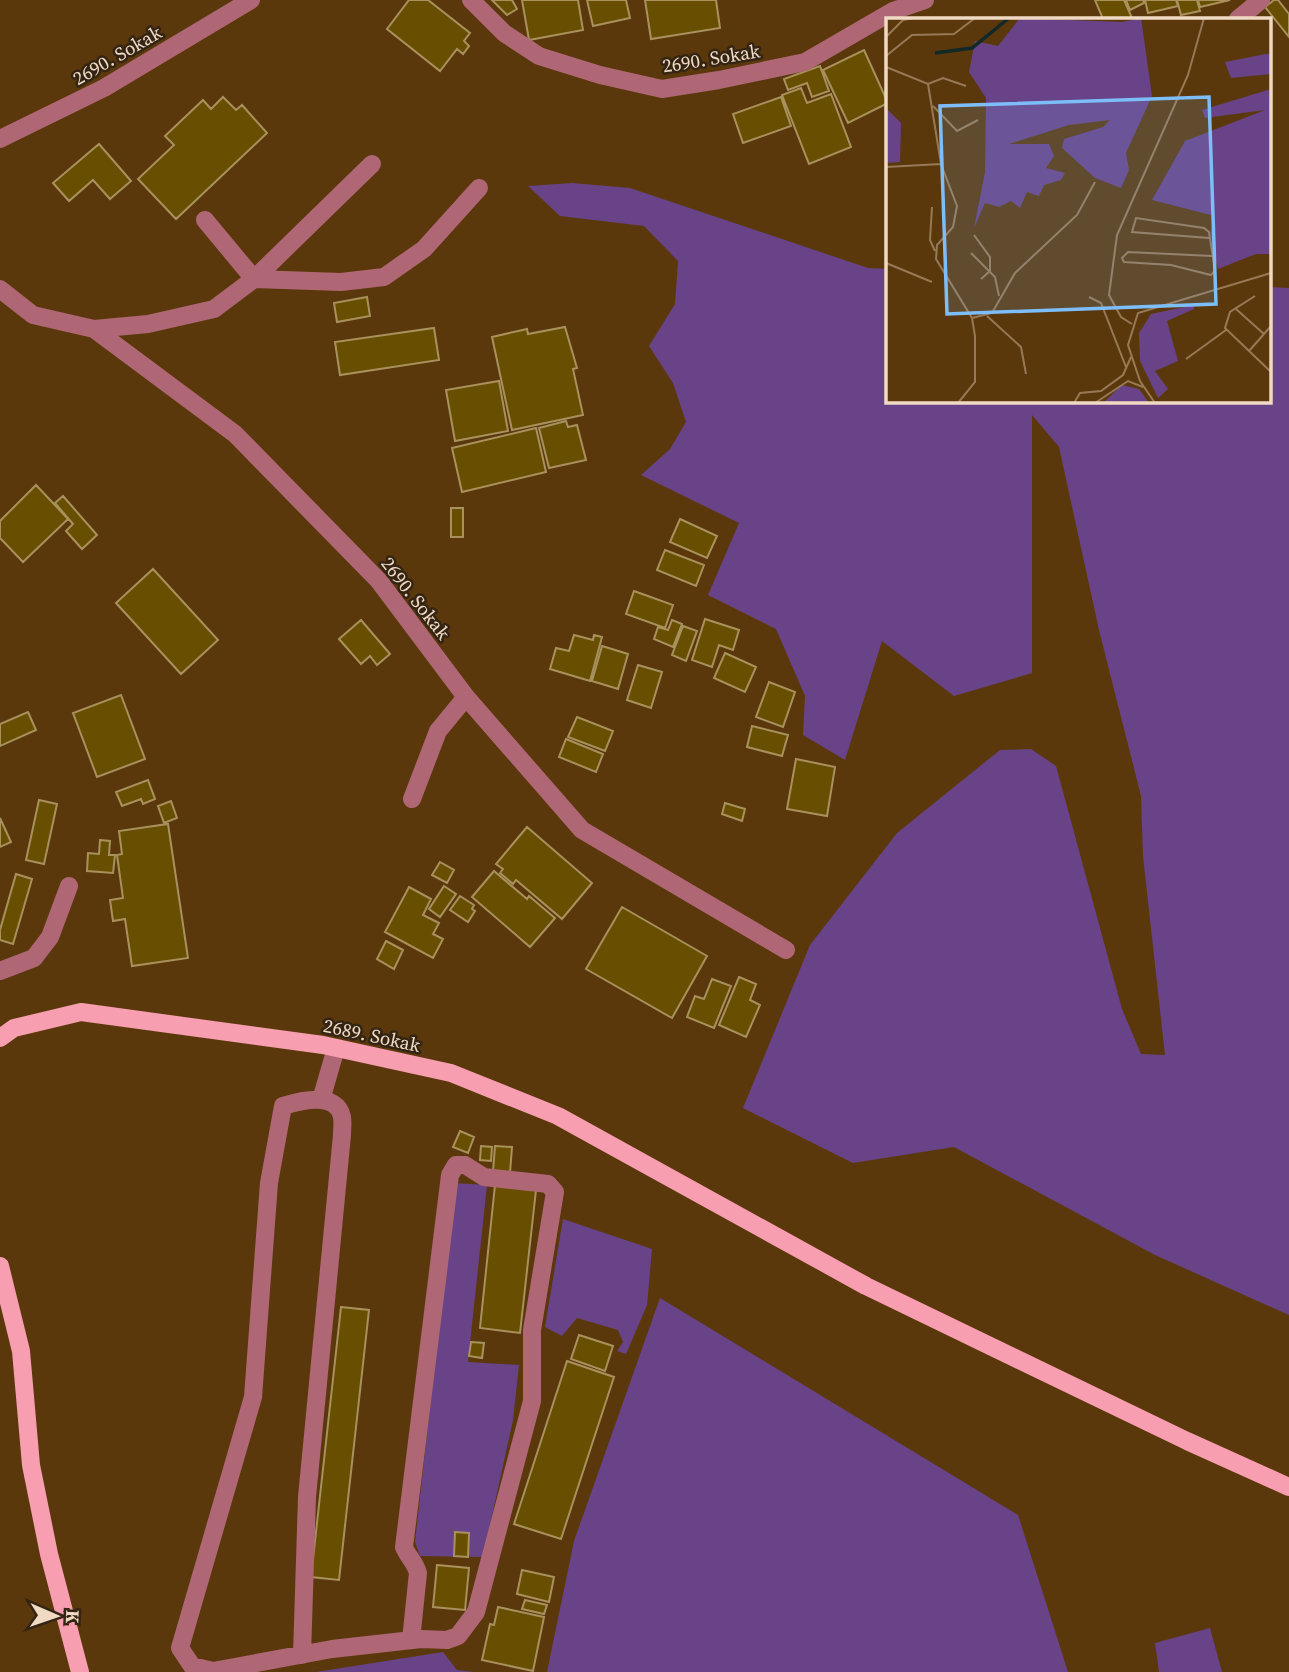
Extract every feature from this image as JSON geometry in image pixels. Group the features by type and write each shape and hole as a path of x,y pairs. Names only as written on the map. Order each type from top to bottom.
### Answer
{"main road":[{"name":"2689. Sokak","path":"0,1038 14,1028 81,1012 196,1026 336,1048 451,1073 558,1116 866,1286 1187,1441 1289,1487"},
{"path":"0,1266 21,1351 31,1465 49,1554 80,1672"}],"street":[{"name":"2690. Sokak","path":"0,139 104,88 251,0"},
{"name":"2690. Sokak","path":"471,0 504,33 539,56 600,75 662,89 805,62 893,10 925,0"},
{"path":"1239,18 1261,0"},
{"path":"94,329 148,324 214,309 254,279 372,164"},
{"path":"205,220 254,279 341,282 384,277 424,249 479,187"},
{"name":"2690. Sokak","path":"0,289 33,315 94,329 235,434 379,581 466,697 582,830 786,950"},
{"path":"412,799 438,731 466,697"},
{"path":"0,971 34,958 50,937 69,886"},
{"path":"321,1100 336,1048"},
{"path":"302,1655 307,1497 342,1135 342,1115 335,1105 307,1099 283,1107 269,1183 253,1397 180,1648 191,1666 213,1671 411,1640 447,1640 458,1636 476,1612 532,1401 532,1330 555,1192 548,1184 484,1177 465,1165 456,1165 450,1175 404,1547 418,1573 411,1640"}],"shaded area":[{"path":"572,183 630,188 868,268 886,269 886,402 1272,402 1272,287 1289,288 1289,1315 1155,1255 954,1147 853,1163 743,1108 810,945 897,833 1000,750 1031,749 1056,766 1122,1009 1141,1054 1165,1055 1143,856 1141,796 1099,630 1059,447 1032,415 1032,673 954,696 882,641 845,760 803,735 805,696 776,629 708,595 739,523 641,475 670,449 686,422 673,383 649,346 675,304 678,261 644,226 560,216 528,186"},
{"path":"455,1183 487,1185 468,1362 519,1365 513,1420 483,1557 420,1556 415,1542"},
{"path":"563,1219 652,1249 647,1305 626,1354 617,1351 623,1342 618,1330 577,1318 562,1336 545,1327"},
{"path":"660,1298 1018,1515 1068,1672 547,1672 574,1541"},
{"path":"1210,1628 1222,1672 1159,1672 1155,1643"},
{"path":"443,1652 457,1670 474,1672 316,1672"}],"building":[{"path":"409,0 428,0 470,33 464,41 469,46 463,54 457,49 440,71 387,29"},
{"path":"492,0 512,0 517,9 507,15"},
{"path":"522,0 578,0 583,30 529,40"},
{"path":"587,0 626,0 630,18 593,26"},
{"path":"645,0 716,0 720,28 651,39"},
{"path":"1095,0 1124,0 1132,18 1103,18"},
{"path":"1126,0 1143,0 1144,3 1130,10"},
{"path":"1145,0 1176,0 1178,6 1148,13"},
{"path":"1177,0 1197,0 1200,11 1181,15"},
{"path":"1198,0 1230,0 1200,7"},
{"path":"1278,0 1289,14 1289,37 1265,7"},
{"path":"864,50 886,104 848,123 823,70"},
{"path":"820,66 829,91 812,97 807,83 788,90 784,79"},
{"path":"801,88 807,103 831,94 851,147 809,164 782,95"},
{"path":"223,97 236,110 242,105 267,133 176,219 138,179 174,145 165,136 203,100 211,109"},
{"path":"781,97 791,126 743,143 733,114"},
{"path":"99,144 131,181 110,199 93,180 69,201 53,183"},
{"path":"367,297 370,316 337,322 334,303"},
{"path":"565,327 577,368 573,369 583,415 512,430 492,337 527,329 528,334"},
{"path":"434,328 439,360 340,375 335,342"},
{"path":"499,381 508,431 455,441 446,390"},
{"path":"566,421 568,427 577,425 586,460 549,468 539,428"},
{"path":"536,428 546,472 462,492 452,448"},
{"path":"36,485 68,519 23,562 0,538 0,521"},
{"path":"63,496 97,535 82,549 66,531 73,524 55,503"},
{"path":"451,508 463,508 463,537 451,537"},
{"path":"680,519 717,536 707,558 670,542"},
{"path":"665,550 704,565 696,586 657,570"},
{"path":"153,569 218,640 181,674 116,603"},
{"path":"634,591 673,605 665,628 626,614"},
{"path":"705,619 739,630 733,650 719,645 712,667 692,660"},
{"path":"361,620 390,654 377,665 370,656 361,664 339,639"},
{"path":"672,620 682,624 673,647 654,639 658,627 668,630"},
{"path":"683,626 697,631 686,661 672,655"},
{"path":"574,635 593,640 594,635 602,637 590,681 550,669 556,648 569,651"},
{"path":"602,646 628,654 618,689 592,681"},
{"path":"725,653 756,667 745,692 714,678"},
{"path":"638,665 662,672 651,708 627,700"},
{"path":"769,682 795,692 783,727 756,717"},
{"path":"121,695 145,759 97,777 73,713"},
{"path":"28,712 36,730 0,746 0,724"},
{"path":"577,717 613,731 605,751 568,737"},
{"path":"752,726 788,735 782,756 747,747"},
{"path":"566,739 603,754 596,772 559,757"},
{"path":"796,759 835,767 827,816 787,809"},
{"path":"148,780 155,799 143,804 141,799 122,806 116,792"},
{"path":"39,800 57,804 44,864 26,860"},
{"path":"171,801 177,818 164,823 158,806"},
{"path":"725,803 745,809 742,821 722,814"},
{"path":"0,818 11,842 0,847"},
{"path":"168,824 188,958 132,966 125,919 113,921 110,900 123,898 117,855 122,854 119,831"},
{"path":"527,827 592,883 562,919 516,880 513,884 500,873 503,869 496,864"},
{"path":"100,840 110,841 109,855 115,855 113,873 87,871 88,853 99,854"},
{"path":"440,862 454,870 447,883 432,875"},
{"path":"494,871 555,918 530,947 472,897"},
{"path":"16,874 32,879 13,944 0,940 0,930"},
{"path":"444,886 456,894 440,917 429,909"},
{"path":"409,887 431,899 423,915 439,923 433,934 443,939 433,958 385,932"},
{"path":"460,896 474,905 472,909 475,911 468,922 450,910"},
{"path":"622,907 707,956 672,1018 586,969"},
{"path":"386,941 403,950 394,969 377,959"},
{"path":"739,977 756,984 750,1000 760,1005 746,1037 719,1025"},
{"path":"712,979 731,986 714,1028 687,1017 695,996 704,999"},
{"path":"460,1131 474,1137 468,1153 453,1147"},
{"path":"481,1146 492,1147 491,1161 480,1160"},
{"path":"495,1146 512,1147 510,1173 493,1171"},
{"path":"495,1185 536,1190 520,1333 480,1328"},
{"path":"341,1307 369,1310 339,1580 311,1577"},
{"path":"579,1335 613,1346 605,1371 571,1359"},
{"path":"471,1342 484,1343 482,1358 469,1356"},
{"path":"567,1361 614,1377 561,1539 514,1524"},
{"path":"455,1532 469,1533 468,1557 454,1556"},
{"path":"437,1565 469,1568 465,1610 433,1607"},
{"path":"522,1570 554,1577 549,1602 517,1594"},
{"path":"525,1600 547,1605 544,1614 522,1609"},
{"path":"498,1607 544,1617 533,1671 482,1660 490,1624 494,1625"}]}
